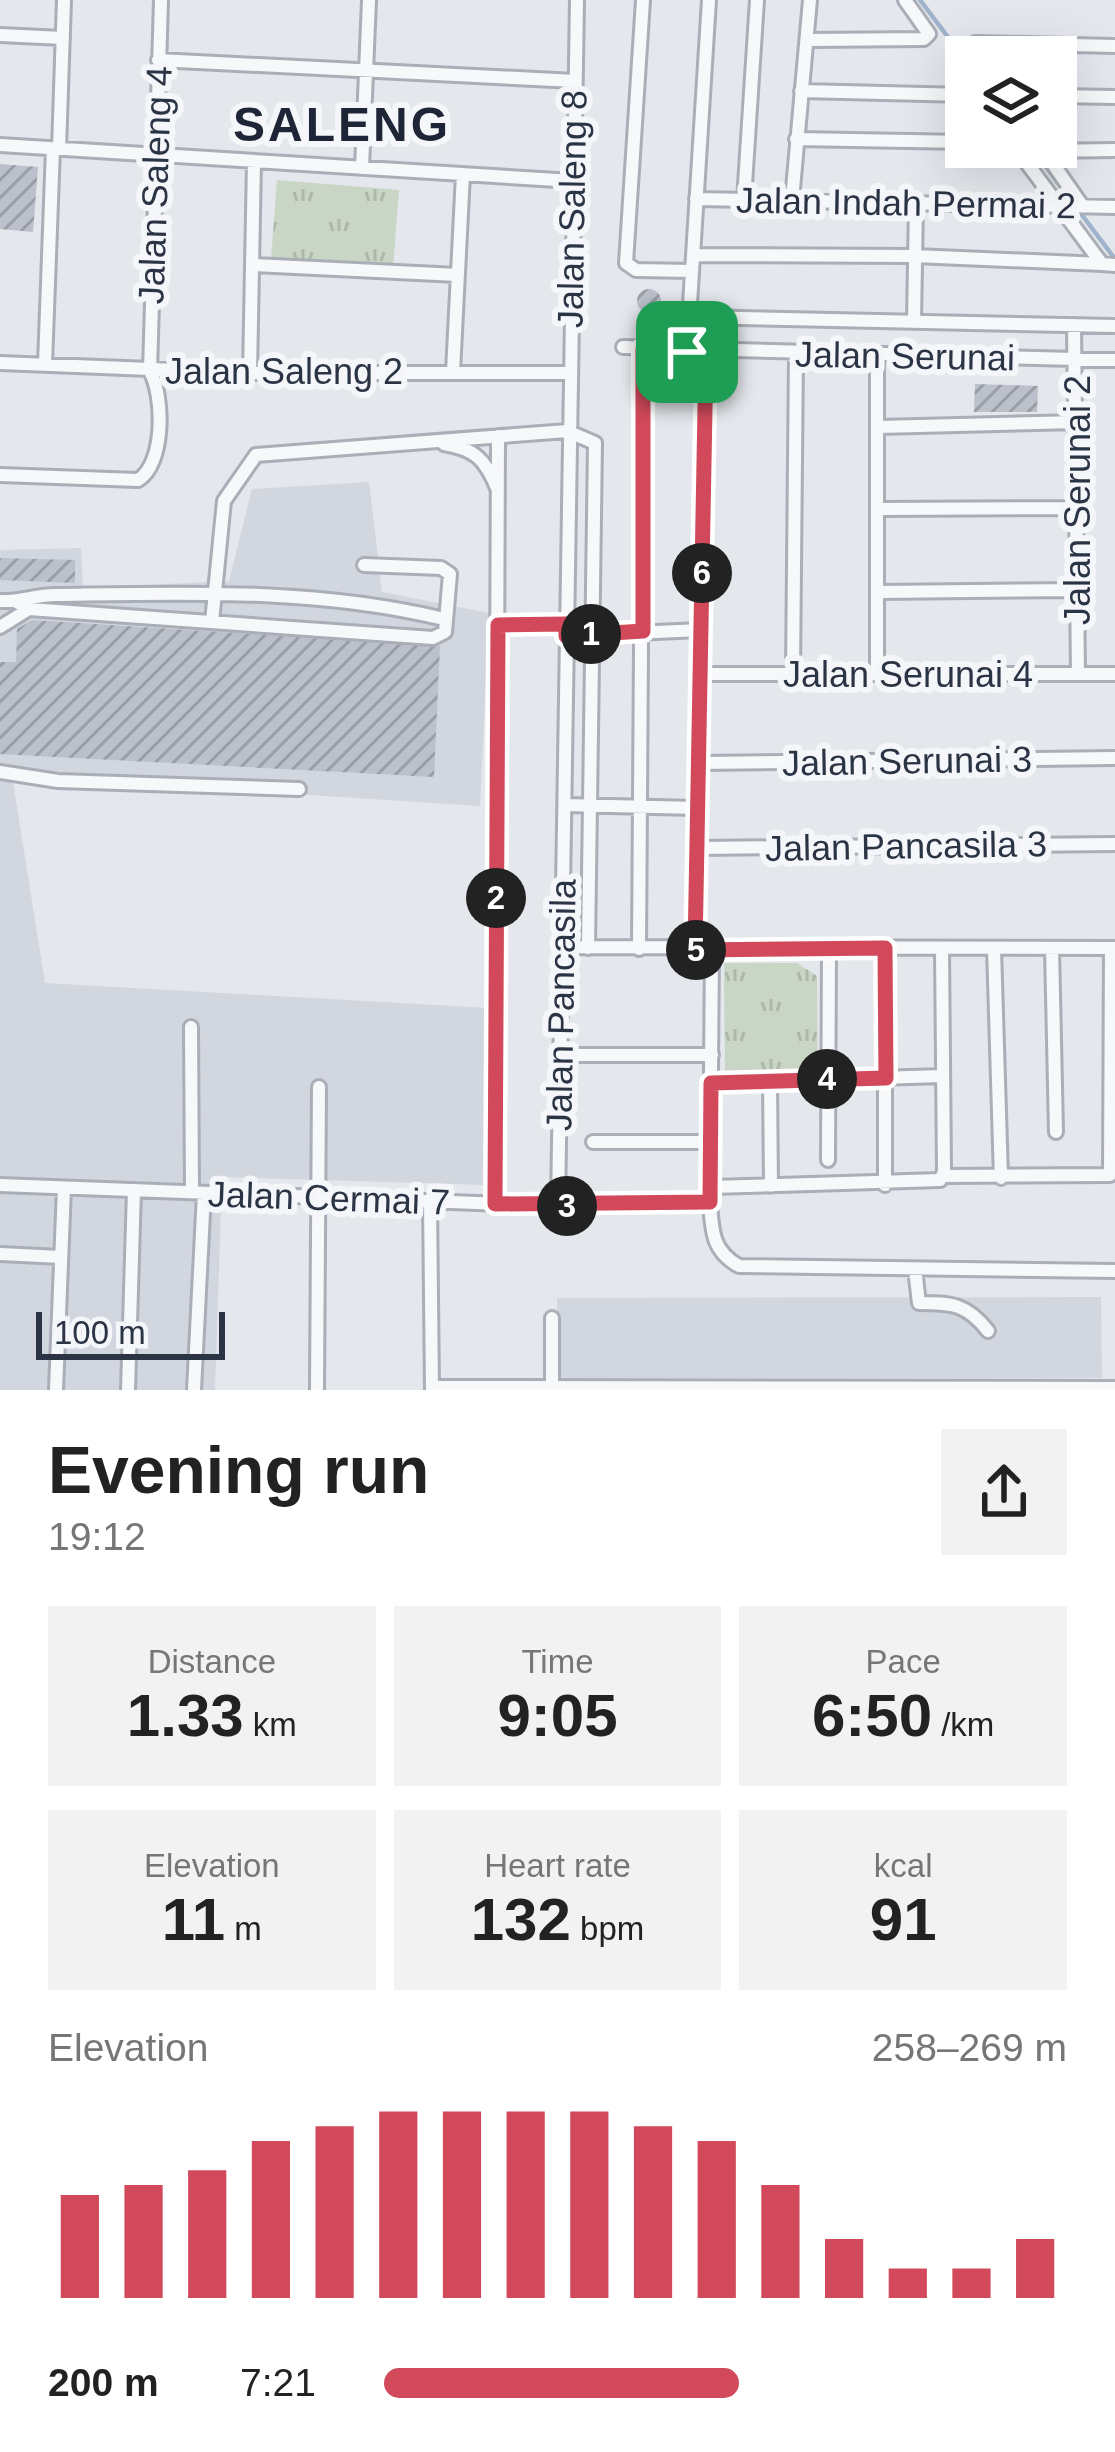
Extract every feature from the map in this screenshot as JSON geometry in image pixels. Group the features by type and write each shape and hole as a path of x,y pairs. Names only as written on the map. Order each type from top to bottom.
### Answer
{"street":[{"path":"45,364 64,0"},
{"name":"Jalan Saleng 4","path":"0,475 145,477 157,440 157,383 150,370 161,0"},
{"path":"362,168 369,0"},
{"name":"Jalan Saleng 8","path":"566,630 577,0"},
{"path":"643,0 626,263 636,270 692,271"},
{"path":"687,352 709,0"},
{"path":"745,200 757,0"},
{"path":"792,200 810,0"},
{"path":"807,40 924,39 929,34 904,0"},
{"path":"0,35 63,38"},
{"path":"1077,45 1115,46"},
{"path":"158,60 575,80"},
{"path":"801,91 945,94"},
{"path":"1077,96 1115,97"},
{"path":"796,139 945,142"},
{"path":"0,145 573,181"},
{"path":"1083,207 1044,152 1115,150"},
{"path":"250,373 254,161"},
{"path":"1031,168 1108,265"},
{"path":"453,372 463,174"},
{"name":"Jalan Indah Permai 2","path":"697,199 1115,207"},
{"path":"914,322 916,204"},
{"path":"693,256 915,256 1108,265"},
{"path":"252,265 458,274"},
{"path":"689,317 1115,326"},
{"name":"Jalan Serunai 2","path":"1074,326 1078,674"},
{"name":"Jalan Serunai","path":"623,347 706,354 1115,360"},
{"path":"639,949 643,349"},
{"path":"695,950 706,354"},
{"path":"793,673 796,354"},
{"path":"877,355 877,674"},
{"name":"Jalan Saleng 2","path":"0,363 250,373 568,373"},
{"path":"878,427 1077,422"},
{"path":"212,622 224,501 256,455 499,436 567,424 595,443 588,634 588,948"},
{"path":"495,1204 499,436"},
{"path":"427,439 469,448 482,458 500,495"},
{"path":"879,509 1077,508"},
{"path":"8,601 29,609 433,638 445,632 453,580 441,568 364,565"},
{"path":"878,592 1078,590"},
{"path":"8,601 40,595 215,593 366,600 444,619"},
{"path":"0,627 29,609"},
{"path":"498,625 588,634 701,630"},
{"name":"Jalan Pancasila","path":"558,1206 566,630"},
{"name":"Jalan Serunai 4","path":"700,674 1115,674"},
{"name":"Jalan Serunai 3","path":"699,764 1115,758"},
{"path":"0,772 58,781 299,788"},
{"path":"565,805 698,808"},
{"name":"Jalan Pancasila 3","path":"697,848 1115,844"},
{"path":"562,947 1113,948 1112,1172 1106,1177 942,1176 885,1185 710,1187"},
{"path":"828,1160 829,948"},
{"path":"885,948 885,1185"},
{"path":"942,948 942,1176"},
{"path":"994,948 1001,1178"},
{"path":"1052,948 1056,1132"},
{"path":"712,950 710,1202 714,1242 724,1258 739,1266 1115,1271"},
{"path":"191,1027 198,1193 194,1390"},
{"path":"560,1055 712,1054"},
{"path":"711,1083 943,1076"},
{"path":"770,1081 771,1186"},
{"path":"317,1390 319,1087"},
{"path":"593,1142 711,1142"},
{"name":"Jalan Cermai 7","path":"0,1185 558,1206 710,1202"},
{"path":"56,1390 64,1188"},
{"path":"128,1390 134,1190"},
{"path":"430,1202 432,1388 1115,1388"},
{"path":"0,1254 61,1257"},
{"path":"915,1269 920,1303 956,1303 973,1312 988,1330"},
{"path":"552,1318 556,1387"}],"shaded area":[{"path":"369,482 382,592 489,613 480,806 12,776 45,983 488,1008 486,1185 222,1177 215,1390 0,1390 0,550 81,548 83,588 229,581 252,489"},
{"path":"1101,1297 1102,1378 557,1378 557,1298"}],"green space":[{"path":"277,180 399,190 393,269 271,259"},
{"path":"724,963 797,963 817,976 818,1077 725,1077"}],"building":[{"path":"0,164 38,167 33,232 0,229"},
{"path":"649,289 658,292 658,310 649,313 640,310 637,301 640,292"},
{"path":"975,384 1038,386 1037,412 974,412"},
{"path":"0,558 75,560 75,583 0,580"},
{"path":"32,620 440,646 434,777 0,754 0,662 16,662 17,629"}],"waterway":[{"path":"920,0 947,36"},
{"path":"1047,168 1072,202"},
{"path":"1079,211 1115,259"}],"district":[{"name":"SALENG","path":"342,124"}],"route":[{"path":"643,349 687,352 706,354 695,950 885,948 886,1078 711,1083 710,1202 495,1204 498,625 566,624 566,636 643,631 643,349"}]}
